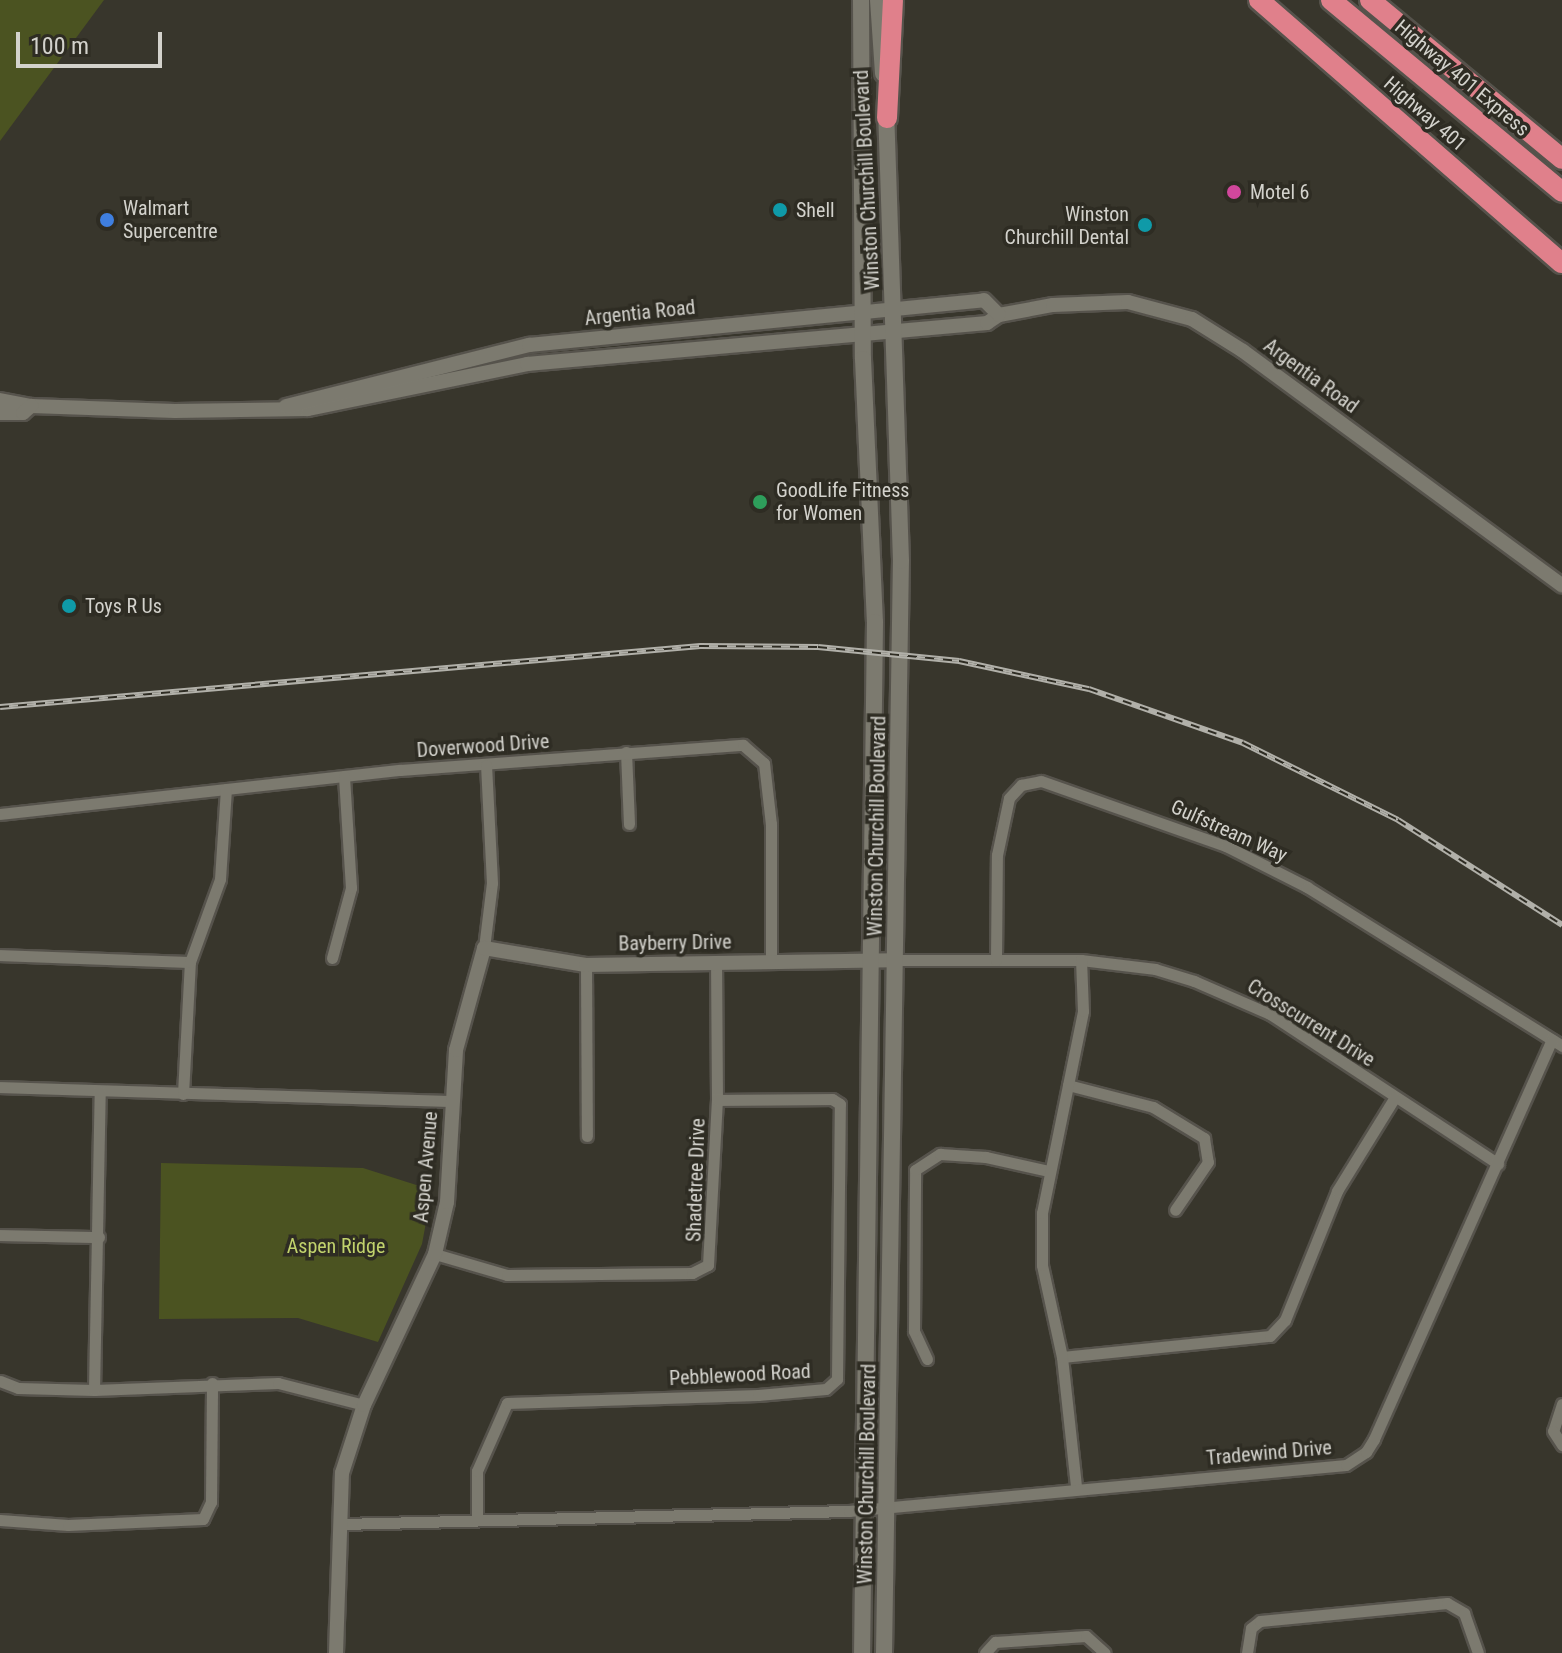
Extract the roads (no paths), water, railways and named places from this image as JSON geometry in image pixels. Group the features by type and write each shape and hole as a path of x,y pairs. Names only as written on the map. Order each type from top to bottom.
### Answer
{"highway":[{"path":"887,118 893,0"},
{"path":"1245,0 1290,30"},
{"name":"Highway 401","path":"1259,0 1562,263"},
{"name":"Highway 401 Express","path":"1331,0 1562,192"},
{"path":"1370,0 1562,159"},
{"path":"1387,0 1516,121"}],"main road":[{"name":"Winston Churchill Boulevard","path":"861,0 863,334 875,622 868,960 862,1653"},
{"name":"Winston Churchill Boulevard","path":"878,0 887,118 901,561 884,1653"}],"street":[{"name":"Argentia Road","path":"0,400 31,406 215,412 286,406 505,349 984,300 999,315"},
{"name":"Argentia Road","path":"286,406 308,409 527,364 987,323 999,315 1053,305 1128,302 1192,319 1562,585"},
{"name":"Argentia Road","path":"0,413 23,413 31,406"},
{"name":"Doverwood Drive","path":"0,814 344,776 743,745 764,763 771,824 771,962"},
{"path":"626,752 629,824"},
{"name":"Aspen Avenue","path":"336,1653 342,1473 364,1405 435,1254 447,1202 452,1101 462,1014 484,948 492,883 486,765"},
{"path":"332,958 351,888 344,776"},
{"name":"Gulfstream Way","path":"996,960 997,855 1009,798 1021,785 1041,781 1226,846 1350,912 1557,1043"},
{"path":"183,1094 190,962 220,879 226,789"},
{"name":"Bayberry Drive","path":"484,948 530,960 586,965 893,960"},
{"path":"0,955 190,962"},
{"name":"Crosscurrent Drive","path":"893,960 1081,960 1155,969 1224,991 1270,1014 1498,1164"},
{"path":"1076,1486 1062,1357 1042,1265 1049,1171 1083,1011 1081,960"},
{"name":"Shadetree Drive","path":"435,1254 507,1275 699,1271 712,1256 717,1100 716,962"},
{"path":"586,965 587,1136"},
{"name":"Tradewind Drive","path":"342,1524 864,1510 1076,1486 1358,1460 1374,1439 1498,1164 1557,1043"},
{"path":"1068,1085 1153,1107 1204,1138 1208,1162 1175,1210"},
{"path":"0,1087 452,1101"},
{"path":"94,1390 100,1091"},
{"path":"1062,1357 1270,1336 1285,1320 1337,1191 1395,1097"},
{"name":"Pebblewood Road","path":"477,1519 477,1471 507,1403 758,1395 826,1389 837,1379 840,1104 832,1099 717,1100"},
{"path":"927,1359 914,1331 915,1170 940,1154 986,1157 1049,1171"},
{"path":"0,1235 99,1237"},
{"path":"0,1381 18,1388 94,1390 212,1383 278,1383 364,1405"},
{"path":"0,1520 68,1525 203,1519 211,1502 212,1383"},
{"path":"1562,1404 1553,1431 1562,1445"},
{"path":"1247,1653 1251,1628 1260,1621 1447,1603 1464,1613 1478,1653"},
{"path":"985,1653 995,1642 1086,1636 1105,1653"}],"railway":[{"path":"0,707 700,646 818,647 959,661 1089,689 1243,743 1398,820 1562,925"}],"place":[{"name":"Motel 6","path":"1234,192"},
{"name":"Shell","path":"780,210"},
{"name":"Walmart Supercentre","path":"107,220"},
{"name":"Winston Churchill Dental","path":"1145,225"},
{"name":"GoodLife Fitness for Women","path":"760,502"},
{"name":"Toys R Us","path":"69,606"}],"park label":[{"name":"Aspen Ridge","path":"336,1246"}]}
